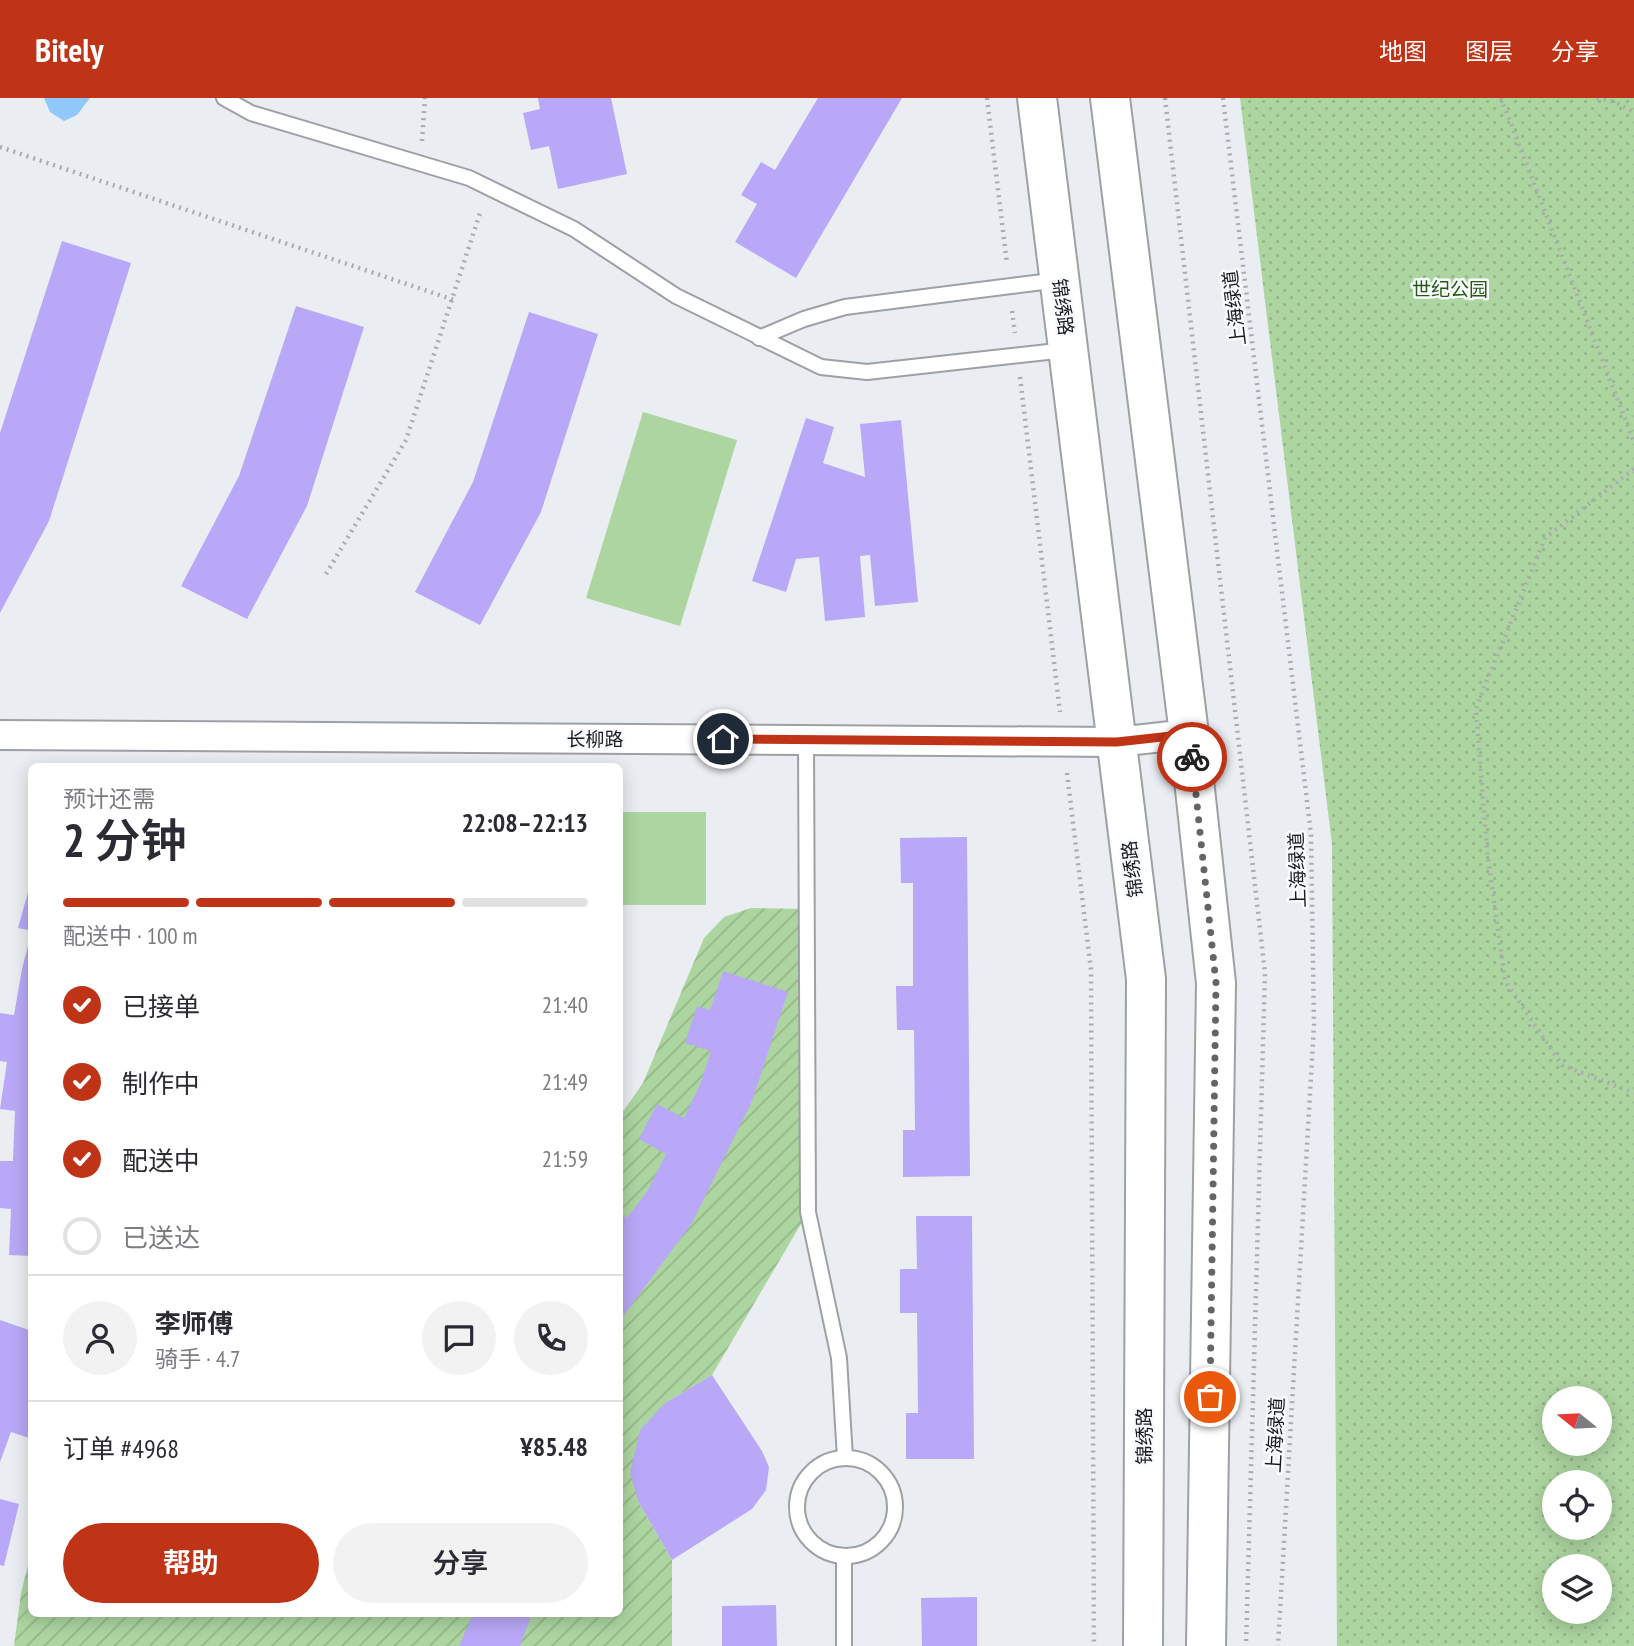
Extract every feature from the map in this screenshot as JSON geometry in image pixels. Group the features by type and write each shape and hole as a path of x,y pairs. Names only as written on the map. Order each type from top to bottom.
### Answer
{"main road":[{"name":"锦绣路","path":"1037,98 1146,979 1143,1646"},
{"path":"1110,98 1189,734 1216,983 1206,1646"}],"street":[{"name":"长柳路","path":"0,735 1117,742 1189,734"}],"lane":[{"path":"224,98 251,113 469,178 574,229 676,296 821,367 867,372 1068,350"},
{"path":"760,338 804,319 845,307 1059,280"},
{"path":"806,740 808,1212 839,1358 845,1458"},
{"path":"845,1458 856,1459 877,1469 891,1488 895,1502 894,1518 888,1534 876,1547 861,1555 844,1557 813,1545 803,1531 797,1515 797,1498 803,1483 813,1471 826,1462 845,1458"},
{"path":"844,1557 844,1646"}],"path":[{"path":"420,163 425,98"},
{"path":"987,98 1091,970 1094,1646"},
{"name":"上海绿道","path":"1223,98 1311,835 1314,1025 1278,1646"},
{"path":"1501,98 1634,442"},
{"path":"1597,98 1615,102 1634,112"},
{"path":"0,147 454,300"},
{"path":"326,574 406,440 454,300 488,187"},
{"path":"1634,469 1545,538 1476,708 1487,851 1505,981 1562,1065 1634,1093"}],"green space":[{"name":"世纪公园","path":"1240,98 1634,98 1634,1646 1337,1646 1332,844"},
{"path":"643,412 737,440 680,626 586,598"},
{"path":"623,812 706,812 706,905 623,905"},
{"path":"751,908 807,909 808,1212 712,1375 665,1403 639,1503 672,1560 672,1646 14,1646 21,1593 28,1565 28,1617 623,1617 623,1111 643,1083 704,938 724,917"}],"water":[{"path":"44,98 90,98 77,115 64,121 50,112"}],"building":[{"path":"538,98 611,98 627,174 558,189 549,146 531,150 523,113 540,109"},
{"path":"818,98 902,98 796,278 735,242 757,204 741,195 761,162 775,170"},
{"path":"62,241 131,263 49,521 0,613 0,433"},
{"path":"296,306 364,327 307,506 247,619 181,586 239,476"},
{"path":"529,312 598,334 541,512 480,625 415,592 473,482"},
{"path":"806,418 834,427 823,463 865,477 860,424 901,420 918,602 875,606 870,555 860,556 865,617 825,621 819,557 796,559 786,592 752,581"},
{"path":"967,837 970,1176 903,1177 903,1130 915,1130 914,1030 897,1030 896,986 913,986 913,883 901,883 900,838"},
{"path":"28,892 28,930 18,928"},
{"path":"28,946 28,1256 9,1255 11,1209 0,1208 0,1161 13,1161 15,1111 0,1109 7,1062 0,1061 0,1013 14,1015"},
{"path":"723,971 788,992 752,1101 692,1223 624,1315 623,1215 627,1218 648,1190 666,1154 639,1139 657,1104 684,1118 700,1084 711,1051 685,1043 697,1006 710,1010"},
{"path":"916,1216 972,1216 974,1459 906,1459 906,1413 918,1413 917,1313 900,1313 900,1269 917,1269"},
{"path":"0,1320 28,1330 28,1438 11,1432 0,1462"},
{"path":"712,1375 762,1451 769,1467 766,1490 752,1509 672,1560 639,1503 630,1473 640,1430 665,1403"},
{"path":"0,1499 19,1504 4,1566 0,1565"},
{"path":"977,1597 977,1646 922,1646 921,1598"},
{"path":"776,1605 777,1646 722,1646 722,1606"},
{"path":"472,1617 531,1617 520,1646 459,1646"}],"way so far":[{"path":"1192,757 1216,983 1210,1397"}],"route":[{"path":"723,739 1117,742 1189,734 1192,757"}]}
